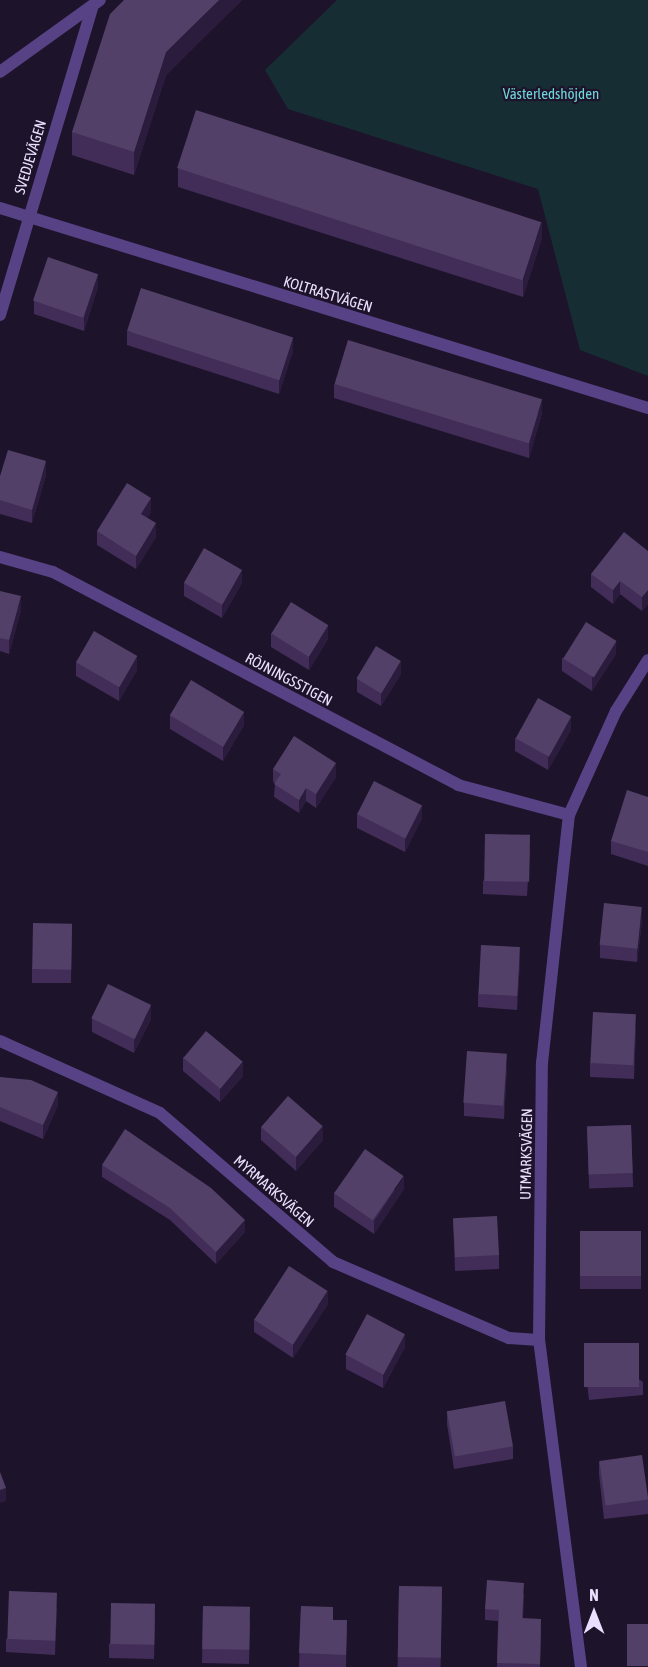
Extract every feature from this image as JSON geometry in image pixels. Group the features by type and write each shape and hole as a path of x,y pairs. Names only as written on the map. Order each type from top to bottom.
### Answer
{"street":[{"path":"0,72 96,4"},
{"name":"SVEDJEVÄGEN","path":"0,315 27,218 96,4"},
{"name":"KOLTRASTVÄGEN","path":"0,208 648,408"},
{"name":"RÖJNINGSSTIGEN","path":"0,557 53,572 458,785 569,815"},
{"name":"UTMARKSVÄGEN","path":"581,1667 539,1341 542,1063 569,815 616,711 648,660"},
{"name":"MYRMARKSVÄGEN","path":"0,1041 160,1113 333,1262 508,1338 539,1341"}],"green space":[{"name":"Västerledshöjden","path":"337,0 648,0 648,376 580,350 538,189 288,109 265,70"}],"building":[{"path":"124,0 219,0 166,52 134,152 72,132 110,14"},
{"path":"196,110 541,222 522,280 177,168"},
{"path":"48,257 98,274 83,318 33,300"},
{"path":"141,288 293,337 279,380 127,331"},
{"path":"348,340 542,399 529,443 335,384"},
{"path":"8,450 46,461 32,510 0,500 0,476"},
{"path":"127,483 151,498 141,514 156,523 136,556 97,531"},
{"path":"624,532 648,551 648,590 642,597 620,581 613,590 591,574"},
{"path":"204,548 242,570 222,605 184,583"},
{"path":"0,591 21,596 9,640 0,638"},
{"path":"291,602 328,625 309,657 271,633"},
{"path":"586,622 617,641 594,678 563,658"},
{"path":"94,631 137,656 119,687 76,662"},
{"path":"376,646 401,661 381,694 356,679"},
{"path":"191,680 244,712 223,747 170,715"},
{"path":"538,698 571,716 549,757 516,738"},
{"path":"294,736 336,763 316,794 306,788 299,800 274,784 281,774 273,769"},
{"path":"374,781 422,806 405,838 357,814"},
{"path":"627,790 648,797 648,852 611,841"},
{"path":"485,834 530,835 529,882 484,881"},
{"path":"604,903 642,907 637,949 600,945"},
{"path":"33,923 72,924 71,970 32,969"},
{"path":"481,945 520,947 517,996 478,994"},
{"path":"108,984 151,1005 134,1039 91,1018"},
{"path":"593,1012 636,1014 633,1065 590,1063"},
{"path":"206,1031 243,1062 220,1089 184,1058"},
{"path":"467,1051 507,1054 503,1106 463,1103"},
{"path":"0,1077 31,1080 58,1092 43,1125 0,1107"},
{"path":"288,1096 323,1126 296,1157 261,1127"},
{"path":"631,1125 633,1173 589,1175 587,1127"},
{"path":"125,1129 211,1188 245,1220 216,1252 170,1208 102,1165"},
{"path":"365,1149 404,1176 373,1220 334,1193"},
{"path":"497,1216 499,1255 455,1257 453,1218"},
{"path":"580,1231 641,1231 641,1276 580,1276"},
{"path":"289,1266 328,1291 293,1345 254,1320"},
{"path":"367,1314 405,1334 383,1375 345,1355"},
{"path":"584,1343 639,1343 639,1387 584,1387"},
{"path":"505,1401 513,1446 455,1457 447,1411"},
{"path":"642,1455 648,1500 606,1506 599,1461"},
{"path":"0,1472 6,1488 0,1490"},
{"path":"487,1580 524,1583 522,1618 541,1619 540,1664 497,1663 499,1610 485,1609"},
{"path":"399,1586 442,1587 441,1658 398,1657"},
{"path":"9,1591 57,1593 55,1641 7,1639"},
{"path":"111,1603 155,1604 154,1645 110,1644"},
{"path":"203,1606 250,1607 249,1650 202,1649"},
{"path":"301,1606 333,1607 333,1620 347,1620 346,1655 299,1653"},
{"path":"627,1624 648,1624 648,1666 627,1666"}]}
